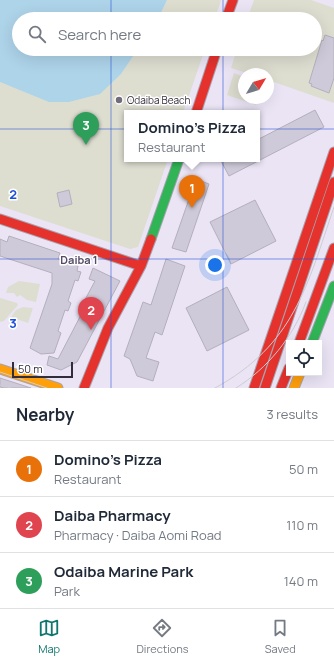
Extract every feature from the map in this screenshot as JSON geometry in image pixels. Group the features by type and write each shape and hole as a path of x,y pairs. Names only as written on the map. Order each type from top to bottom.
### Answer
{"street":[{"path":"228,12 232,0"},
{"path":"197,110 215,56"},
{"path":"254,388 334,152"},
{"path":"84,388 108,328 140,266 179,162"},
{"path":"312,247 334,172"},
{"path":"265,388 334,182"},
{"path":"0,219 140,266"},
{"path":"300,340 334,248"},
{"path":"313,340 334,286"},
{"path":"0,369 58,388"},
{"path":"281,388 286,376"},
{"path":"294,388 299,376"}],"shaded area":[{"path":"167,0 221,0 217,12 161,12"},
{"path":"254,0 311,0 334,8 334,103 274,82 274,68 238,68 238,70 231,68 235,56 322,56 322,12 250,12"},
{"path":"133,56 203,56 184,110 124,110 124,162 167,162 138,247 130,249 0,206 0,82 20,89 121,74"},
{"path":"234,73 238,75 238,99 227,95"},
{"path":"19,281 40,284 36,302 27,300 20,295 17,297 14,293 6,293 8,287"},
{"path":"0,298 17,303 18,305 4,321 0,322"},
{"path":"23,307 33,308 28,323 11,317 16,310"}],"water":[{"path":"0,0 167,0 161,12 12,12 12,56 133,56 121,74 100,94 69,102 49,102 0,82"}],"building":[{"path":"325,35 334,38 334,78 329,93 311,86 312,84 309,83 317,56 322,56 322,40 323,41"},
{"path":"315,110 324,127 260,160 260,138"},
{"path":"222,162 256,162 229,176"},
{"path":"196,179 209,184 186,252 172,248"},
{"path":"69,190 72,204 60,207 57,193"},
{"path":"255,200 276,241 231,264 210,222"},
{"path":"9,236 60,253 58,259 78,266 77,271 81,272 78,281 75,280 68,301 71,303 68,311 65,310 58,331 61,333 54,353 41,354 30,348 52,284 52,273 0,256 0,239 7,242"},
{"path":"166,259 185,266 162,335 155,332 146,358 159,362 153,381 137,376 130,359 124,356 143,302 151,305"},
{"path":"93,268 120,281 77,362 61,370 47,365 49,356 58,359 82,313 79,311 95,281 89,279"},
{"path":"227,287 249,330 207,351 186,308"},
{"path":"0,378 31,388 0,387"}],"tram line":[{"path":"215,388 242,371 263,353 280,333 294,311 305,288 334,207"},
{"path":"236,388 259,371 278,351 301,315 306,302"},
{"path":"0,372 47,388"},
{"path":"0,385 11,388"}],"traffic: fast":[{"path":"151,239 178,162"},
{"path":"313,340 334,286"}],"traffic: slow":[{"path":"0,369 58,388"},
{"path":"294,388 299,376"}],"traffic: jam":[{"path":"229,12 233,0"},
{"path":"197,110 215,56"},
{"path":"254,388 334,152"},
{"path":"265,388 334,182"},
{"path":"0,219 141,266"},
{"path":"84,388 108,328 141,266 151,239"},
{"path":"300,340 334,248"},
{"path":"281,388 286,376"}],"place":[{"name":"Odaiba Beach","path":"119,100"},
{"name":"Odaiba Marine Park","path":"86,145"},
{"name":"Domino's Pizza","path":"192,208"},
{"name":"Daiba Pharmacy","path":"91,330"}],"district":[{"name":"Daiba 1","path":"79,260"}]}
